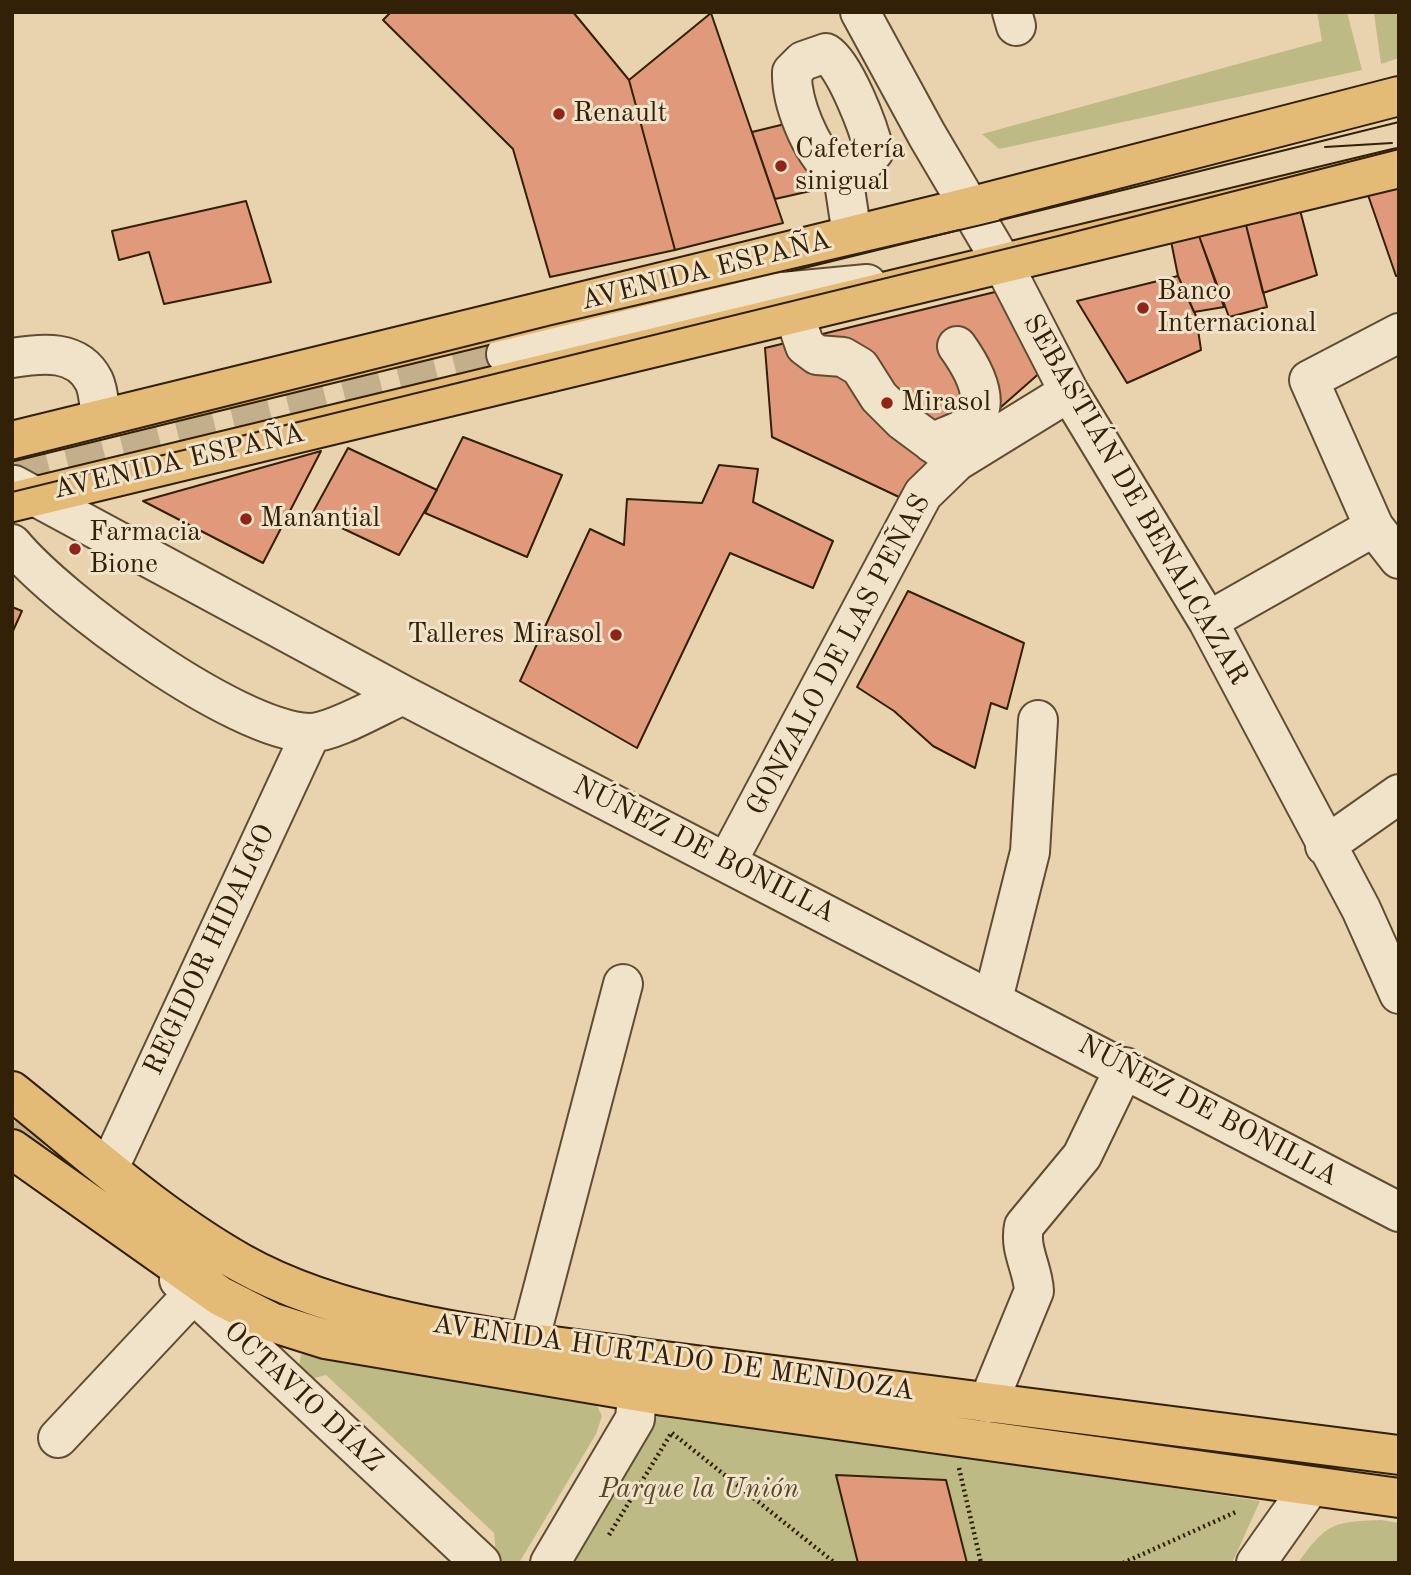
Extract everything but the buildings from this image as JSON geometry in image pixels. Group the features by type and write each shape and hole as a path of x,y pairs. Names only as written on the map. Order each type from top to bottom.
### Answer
{"main road":[{"name":"AVENIDA ESPAÑA","path":"12,440 969,207 1399,96"},
{"name":"AVENIDA ESPAÑA","path":"20,494 794,314 1399,168"},
{"name":"AVENIDA HURTADO DE MENDOZA","path":"12,1091 170,1217 242,1263 300,1290 359,1309 529,1342 638,1375 956,1437 1309,1488 1399,1498"},
{"name":"AVENIDA HURTADO DE MENDOZA","path":"12,1149 220,1296 271,1322 363,1346 638,1375 988,1402 1399,1455"}],"street":[{"path":"826,52 833,57 849,87 871,137 873,152 867,161 857,167 833,170 824,161 804,123 792,85 792,72 803,61 826,52 864,18"},
{"name":"SEBASTIÁN DE BENALCAZAR","path":"864,18 1003,264 1069,392 1208,621 1325,846 1361,909 1399,994"},
{"path":"842,169 852,235"},
{"name":"AVENIDA ESPAÑA","path":"506,354 751,295 958,275"},
{"path":"794,314 805,346 817,355 843,357 860,367 879,397 903,421 945,452 979,410 979,391 972,368 957,346"},
{"path":"1399,333 1309,380 1374,527 1399,559"},
{"path":"12,358 47,352 81,363 95,382 101,418"},
{"name":"GONZALO DE LAS PEÑAS","path":"727,862 945,452 1069,392"},
{"name":"NÚÑEZ DE BONILLA","path":"20,494 1399,1212"},
{"path":"1208,621 1374,527"},
{"path":"12,544 39,575 125,643 175,674 281,727 311,733 336,725 402,695"},
{"path":"993,999 1030,852 1038,720"},
{"name":"REGIDOR HIDALGO","path":"109,1168 311,733"},
{"path":"1325,846 1368,813 1399,794"},
{"path":"529,1342 623,984"},
{"path":"988,1402 1034,1291 1033,1278 1021,1240 1024,1226 1082,1156 1125,1067"},
{"name":"OCTAVIO DÍAZ","path":"126,1230 481,1563"},
{"path":"58,1438 193,1294"},
{"path":"530,1563 638,1375"},
{"path":"550,1563 635,1419 638,1375"},
{"path":"1256,1563 1309,1488"}],"path":[{"path":"606,1539 672,1433 835,1563"},
{"path":"956,1437 956,1457 981,1563"},
{"path":"1123,1563 1247,1507"}],"green space":[{"path":"1317,12 1347,12 1362,70 999,149 982,134 1322,41"},
{"path":"1399,12 1399,58 1381,64 1374,13"},
{"path":"308,1350 596,1404 602,1416 596,1434 519,1563 504,1563 496,1554 494,1533 326,1375 311,1379 299,1367 301,1355"},
{"name":"Parque la Unión","path":"661,1410 1260,1501 1232,1563 572,1563"},
{"path":"1381,1520 1399,1523 1399,1563 1298,1563 1316,1540 1332,1527 1351,1522"}],"tunnel":[{"path":"12,476 506,354"},
{"path":"12,1125 63,1165"}],"tram line":[{"path":"12,460 552,325 981,225 1399,122"},
{"path":"1325,147 1392,143"},
{"path":"12,492 1058,236 1399,149"}],"place":[{"name":"Renault","path":"559,114"},
{"name":"Cafetería sinigual","path":"781,166"},
{"name":"Banco Internacional","path":"1143,308"},
{"name":"Mirasol","path":"887,403"},
{"name":"Manantial","path":"246,519"},
{"name":"Farmacia Bione","path":"75,549"},
{"name":"Talleres Mirasol","path":"616,635"}]}
